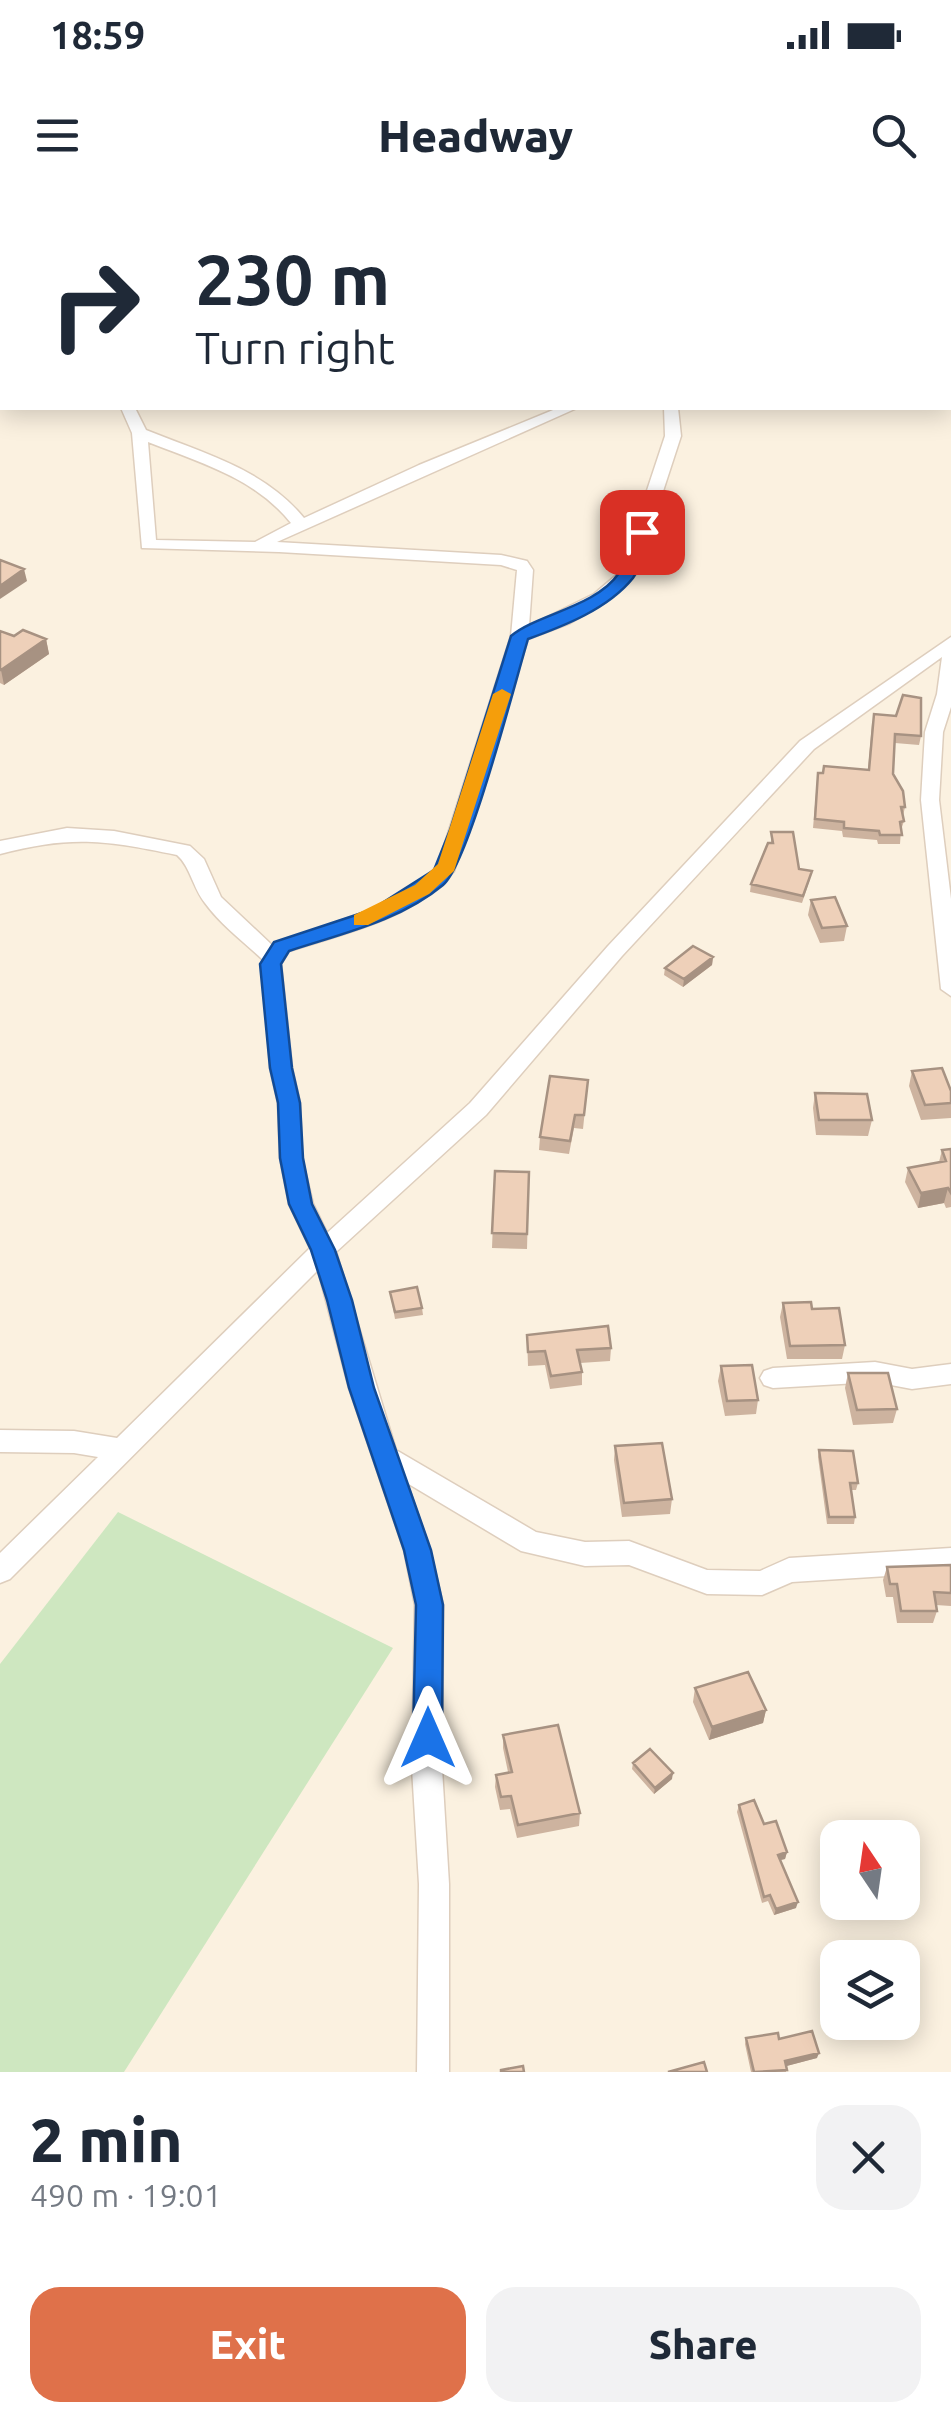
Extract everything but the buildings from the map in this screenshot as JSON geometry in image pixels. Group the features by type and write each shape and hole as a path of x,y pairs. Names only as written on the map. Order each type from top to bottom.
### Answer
{"street":[{"path":"129,410 140,433 148,544 254,546 521,564 524,570 520,636 460,830 443,872 436,881 378,914 281,946 272,957 281,1068 289,1103 291,1158 301,1204 323,1250 384,1456 417,1550 430,1605 428,1768 434,1884 433,2072"},
{"path":"254,546 424,468 565,410"},
{"path":"520,636 564,619 600,598 628,574 672,436 671,410"},
{"path":"140,433 252,479 280,499 303,526"},
{"path":"0,1571 323,1250 478,1108 616,951 807,745 951,642"},
{"path":"951,651 946,716 934,732 930,800 951,988"},
{"path":"0,848 20,839 59,833 125,838 182,850 194,859 196,875 222,914 272,957"},
{"path":"773,1378 875,1372 912,1379 951,1374"},
{"path":"0,1441 74,1442 121,1450"},
{"path":"384,1456 530,1544 585,1554 629,1553 707,1582 762,1583 790,1570 951,1560"}],"green space":[{"path":"118,1512 393,1648 124,2072 0,2072 0,1664"}],"slow traffic":[{"path":"361,920 436,881 447,867 502,694"}],"route":[{"path":"428,1738 430,1605 417,1550 362,1388 340,1300 323,1250 301,1204 291,1158 289,1103 281,1068 270,964 281,946 378,914 436,881 447,867 460,830 520,636 564,619 613,589 628,574 642,532"}]}
